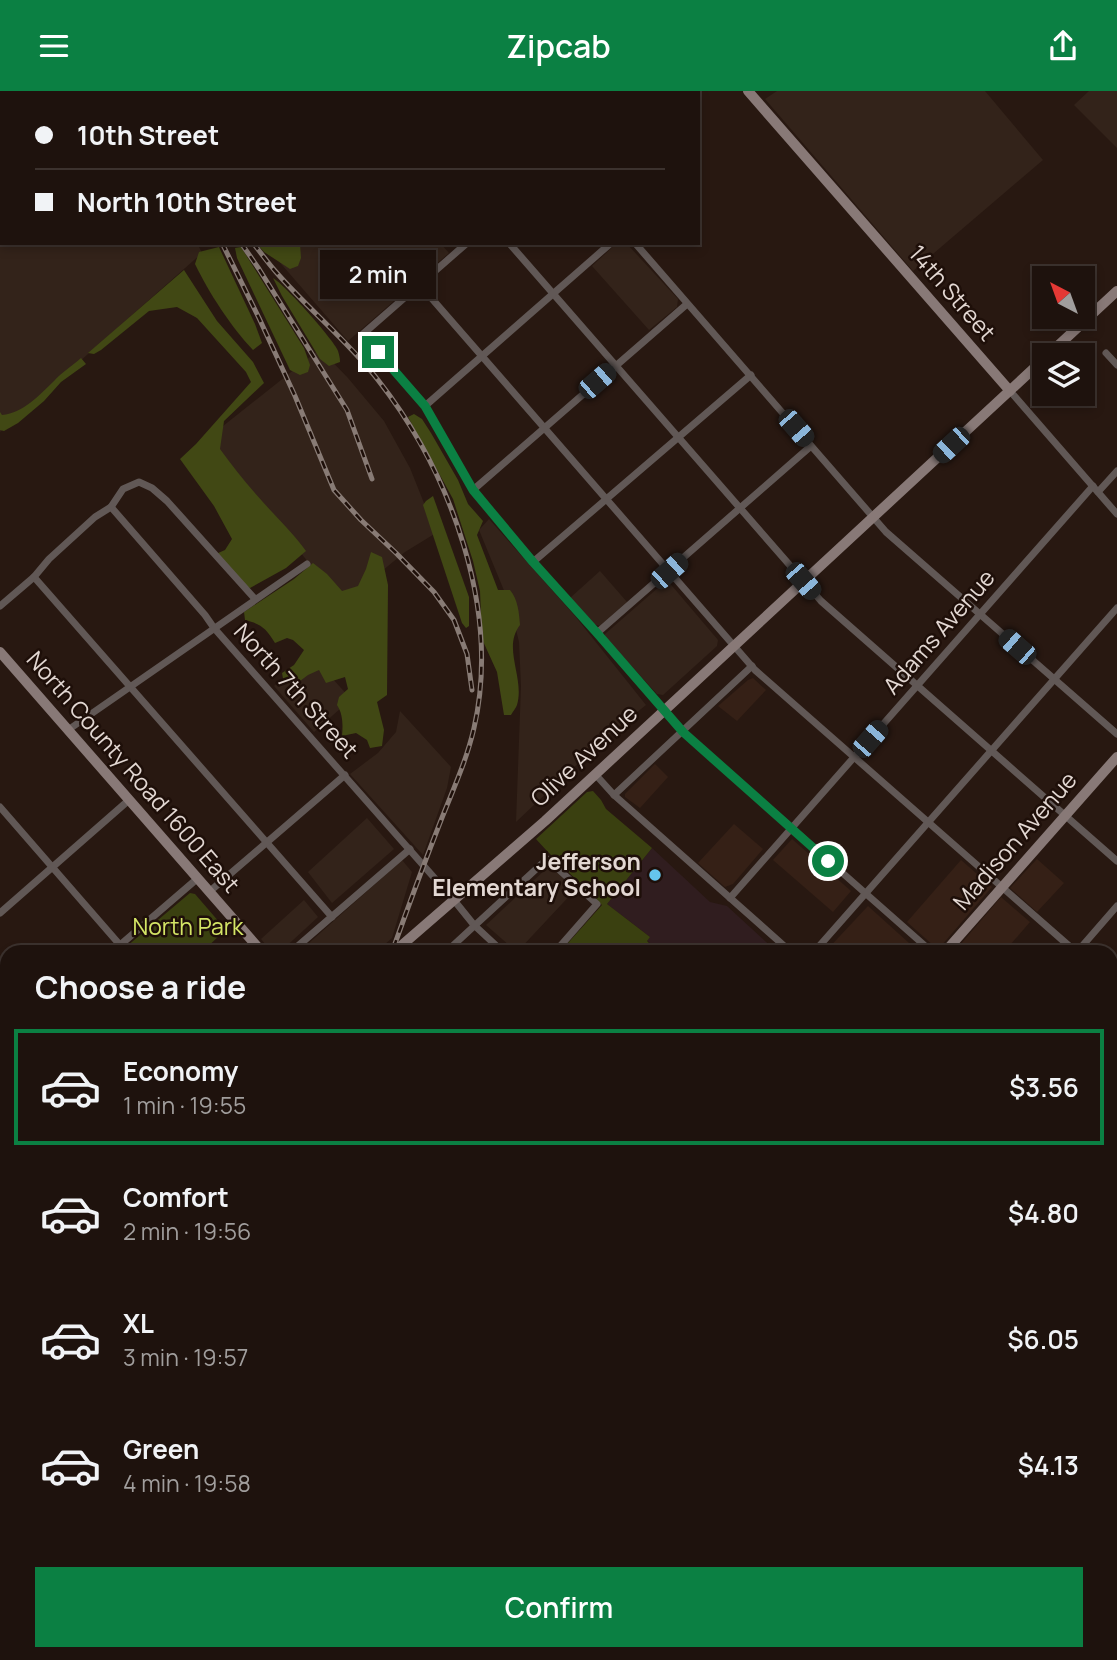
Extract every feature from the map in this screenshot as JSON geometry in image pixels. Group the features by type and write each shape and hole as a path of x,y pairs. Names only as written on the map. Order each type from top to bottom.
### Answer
{"main road":[{"name":"14th Street","path":"752,95 1010,391"},
{"name":"Olive Avenue","path":"1061,343 1117,291"},
{"name":"Olive Avenue","path":"402,945 527,837 1032,370"},
{"name":"North County Road 1600 East","path":"0,652 256,945"},
{"name":"Madison Avenue","path":"951,945 1117,757"}],"street":[{"path":"465,245 363,334 425,406 473,490 683,732 924,945"},
{"path":"511,245 821,601 1117,861"},
{"path":"425,406 609,245"},
{"path":"637,245 886,532 1117,734"},
{"path":"419,285 752,666 1069,945"},
{"path":"473,490 687,304"},
{"path":"1106,353 1117,365"},
{"path":"533,562 751,375"},
{"name":"14th Street","path":"1010,391 1117,514"},
{"path":"597,633 811,446"},
{"name":"Adams Avenue","path":"730,898 980,614 1095,489 1117,471"},
{"path":"0,606 95,517 111,507 123,489 139,482 152,488 167,501 255,599"},
{"name":"North 7th Street","path":"111,507 474,925 495,945"},
{"path":"68,730 307,564"},
{"path":"34,577 332,917"},
{"path":"820,945 1117,608"},
{"path":"614,796 752,666"},
{"path":"595,774 614,796 783,945"},
{"path":"209,892 345,775"},
{"path":"0,912 129,800"},
{"path":"0,807 120,945 198,878"},
{"path":"299,945 410,849"},
{"path":"453,945 547,859 597,904 561,945"},
{"path":"1083,945 1117,906"}],"shaded area":[{"path":"777,91 985,91 1043,160 913,271 765,99"},
{"path":"1089,91 1117,91 1117,148 1074,105"},
{"path":"0,245 198,245 202,253 0,432"},
{"path":"291,245 442,245 449,253 348,341 276,258"},
{"path":"615,245 628,245 678,299 677,307 649,330 592,266"},
{"path":"320,349 384,421 410,468 436,533 405,552 342,604 208,438"},
{"path":"489,519 575,616 646,705 605,738 516,822 521,686 519,642 510,605 479,530"},
{"path":"600,571 627,602 600,626 593,624 570,598"},
{"path":"667,580 718,640 717,646 663,695 657,694 605,634"},
{"path":"311,655 351,699 314,732 274,686"},
{"path":"753,678 766,690 737,721 718,706"},
{"path":"400,711 451,767 447,788 423,855 350,774 378,753 396,732"},
{"path":"655,764 668,777 640,808 625,797 625,794"},
{"path":"367,818 394,849 332,903 308,872"},
{"path":"734,824 763,849 733,884 725,887 698,863"},
{"path":"792,839 851,891 833,912 773,860"},
{"name":"Jefferson Elementary School","path":"652,848 710,902 727,906 769,945 652,945 647,940 650,937 607,904"},
{"path":"1037,859 1064,883 1037,912 1010,888"},
{"path":"402,860 412,872 392,938 384,945 307,945"},
{"path":"961,860 992,887 942,945 933,945 907,922"},
{"path":"549,866 576,889 524,945 509,945 486,925"},
{"path":"1001,897 1030,922 1010,945 960,945"},
{"path":"304,900 318,917 288,945 266,945 261,939"},
{"path":"868,906 911,945 832,945"}],"green space":[{"path":"258,245 300,245 301,258 298,266 290,269"},
{"path":"219,247 262,343 253,350 221,309 195,264 199,252"},
{"path":"241,247 304,348 310,365 308,372 300,375 290,370 237,258 235,248"},
{"path":"184,270 217,321 253,362 264,383 224,421 220,449 306,551 286,568 250,588 239,584 216,554 225,550 232,539 214,506 180,459 251,382 246,372 197,318 177,307 149,311 101,350 94,354 88,353"},
{"path":"273,278 327,335 338,351 340,362 329,366 320,359"},
{"path":"81,358 86,364 61,382 18,423 4,431 0,430 0,412 2,415 10,414 24,407"},
{"path":"414,414 422,419 458,480 468,504 483,521 477,535 498,590 510,590 519,611 520,625 515,634 513,653 519,695 511,715 504,715 497,672 482,639 480,591 473,561 453,499 408,417"},
{"path":"433,496 469,597 469,626 466,628 462,623 423,505"},
{"path":"371,552 382,557 388,585 387,695 377,702 384,730 382,746 370,748 367,740 356,733 342,736 342,720 337,705 339,697 348,689 345,677 326,683 319,670 300,681 284,684 282,673 294,665 304,650 287,638 275,643 263,627 245,620 244,612 313,563 342,591 358,586"},
{"path":"593,791 606,809 652,848 607,904 650,937 647,941 651,945 566,945 602,905 536,839 587,792"},
{"name":"North Park","path":"190,893 195,894 220,923 220,935 209,945 128,945"}],"railway":[{"path":"223,245 295,396 334,490 434,592 454,620 467,654 472,690"},
{"path":"242,245 347,410 372,479"},
{"path":"255,245 273,269 366,366 404,417 428,457 448,500 475,591 481,637 481,683 474,728 463,766 395,945"}],"place":[{"name":"Jefferson Elementary School","path":"655,875"}],"route":[{"path":"378,352 425,406 473,490 683,732 828,861"}]}
